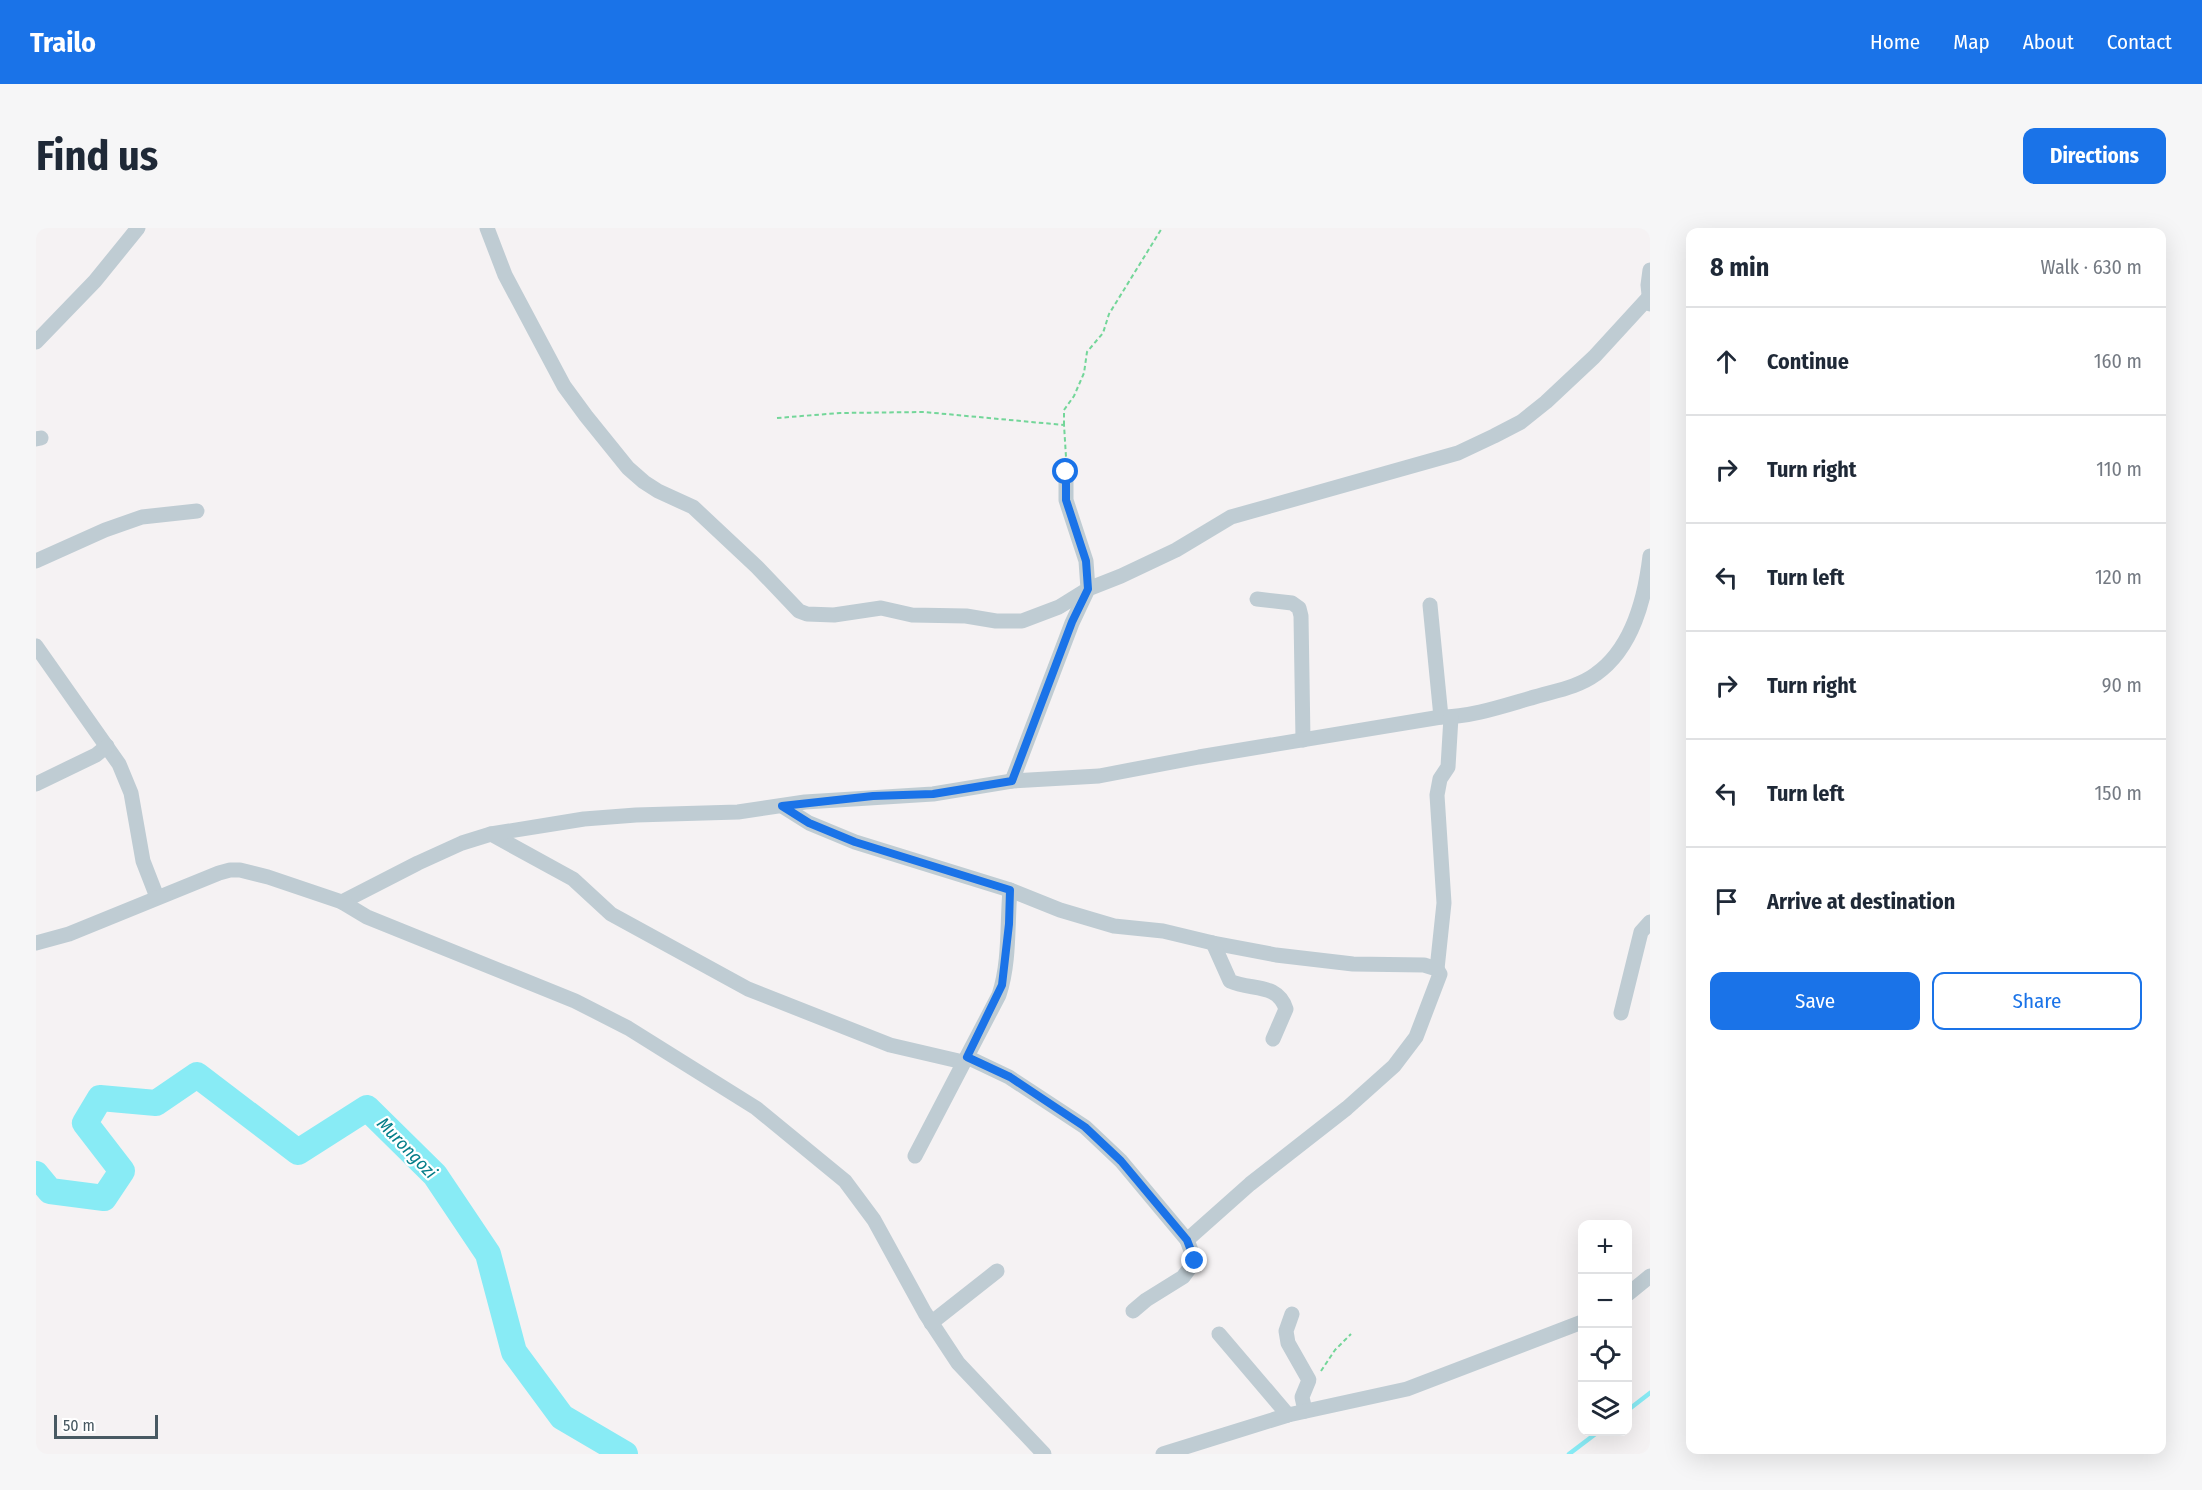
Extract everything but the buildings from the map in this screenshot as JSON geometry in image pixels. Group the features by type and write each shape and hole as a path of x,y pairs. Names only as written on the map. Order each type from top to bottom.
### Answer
{"street":[{"path":"36,342 95,281 138,228"},
{"path":"487,228 505,275 564,386 628,468 658,491 693,507 757,567 799,611 807,614 834,615 881,608 912,615 966,616 996,621 1022,621 1059,607 1088,589 1176,550 1231,517 1448,457 1521,422 1594,357 1650,300 1648,285 1650,270"},
{"path":"1012,781 1072,622 1088,589 1086,561 1066,500 1066,472"},
{"path":"36,561 105,530 142,517 197,511"},
{"path":"342,902 418,863 462,843 490,834 584,819 646,814 738,812 873,796 933,794 1012,781 1099,776 1508,705 1572,687 1596,675 1614,657 1631,634 1648,573 1650,555"},
{"path":"1257,599 1292,603 1299,608 1304,740"},
{"path":"1187,1240 1250,1184 1347,1108 1394,1066 1416,1037 1440,974 1437,969 1444,903 1437,795 1440,779 1448,767 1446,717 1430,605"},
{"path":"36,646 119,764 131,792 143,861 157,897"},
{"path":"36,784 96,755 107,746"},
{"path":"782,806 809,823 855,842 1010,890 1060,910 1114,926 1163,931 1276,955 1353,964 1424,965 1437,969"},
{"path":"490,834 573,879 611,914 748,989 890,1045 965,1060 1010,1077 1085,1127 1121,1161 1187,1240 1195,1261 1184,1276 1133,1311"},
{"path":"36,943 69,934 157,897 230,870 268,877 342,902 367,917 575,1001 628,1028 756,1108 845,1181 874,1220 931,1323 958,1363 1044,1454"},
{"path":"915,1156 1002,985 1009,924 1010,890"},
{"path":"1621,1013 1641,932 1650,922"},
{"path":"1213,943 1230,981 1274,992 1282,999 1286,1009 1273,1040"},
{"path":"931,1323 997,1270"},
{"path":"1632,1290 1650,1276"},
{"path":"1292,1314 1287,1331 1288,1342 1309,1380 1302,1397 1305,1411"},
{"path":"1163,1454 1288,1415 1407,1389 1578,1324"},
{"path":"1219,1334 1288,1415"}],"path":[{"path":"1066,472 1064,410 1074,396 1084,373 1087,352 1103,333 1109,314 1162,228"},
{"path":"777,418 840,413 924,412 1064,425"},
{"path":"1309,1380 1320,1373 1335,1350 1351,1334"}],"waterway":[{"name":"Murongozi","path":"36,1174 50,1191 104,1198 122,1171 85,1123 100,1098 156,1103 197,1075 298,1152 367,1108 435,1175 488,1254 514,1352 562,1417 625,1454"},
{"path":"1632,1407 1650,1393"},
{"path":"1569,1454 1593,1436"}],"route":[{"path":"1066,472 1066,500 1086,561 1088,589 1072,622 1012,781 933,794 873,796 782,806 809,823 855,842 1010,890 1009,924 1002,985 967,1057 1010,1077 1085,1127 1121,1161 1187,1240 1195,1261"}]}
